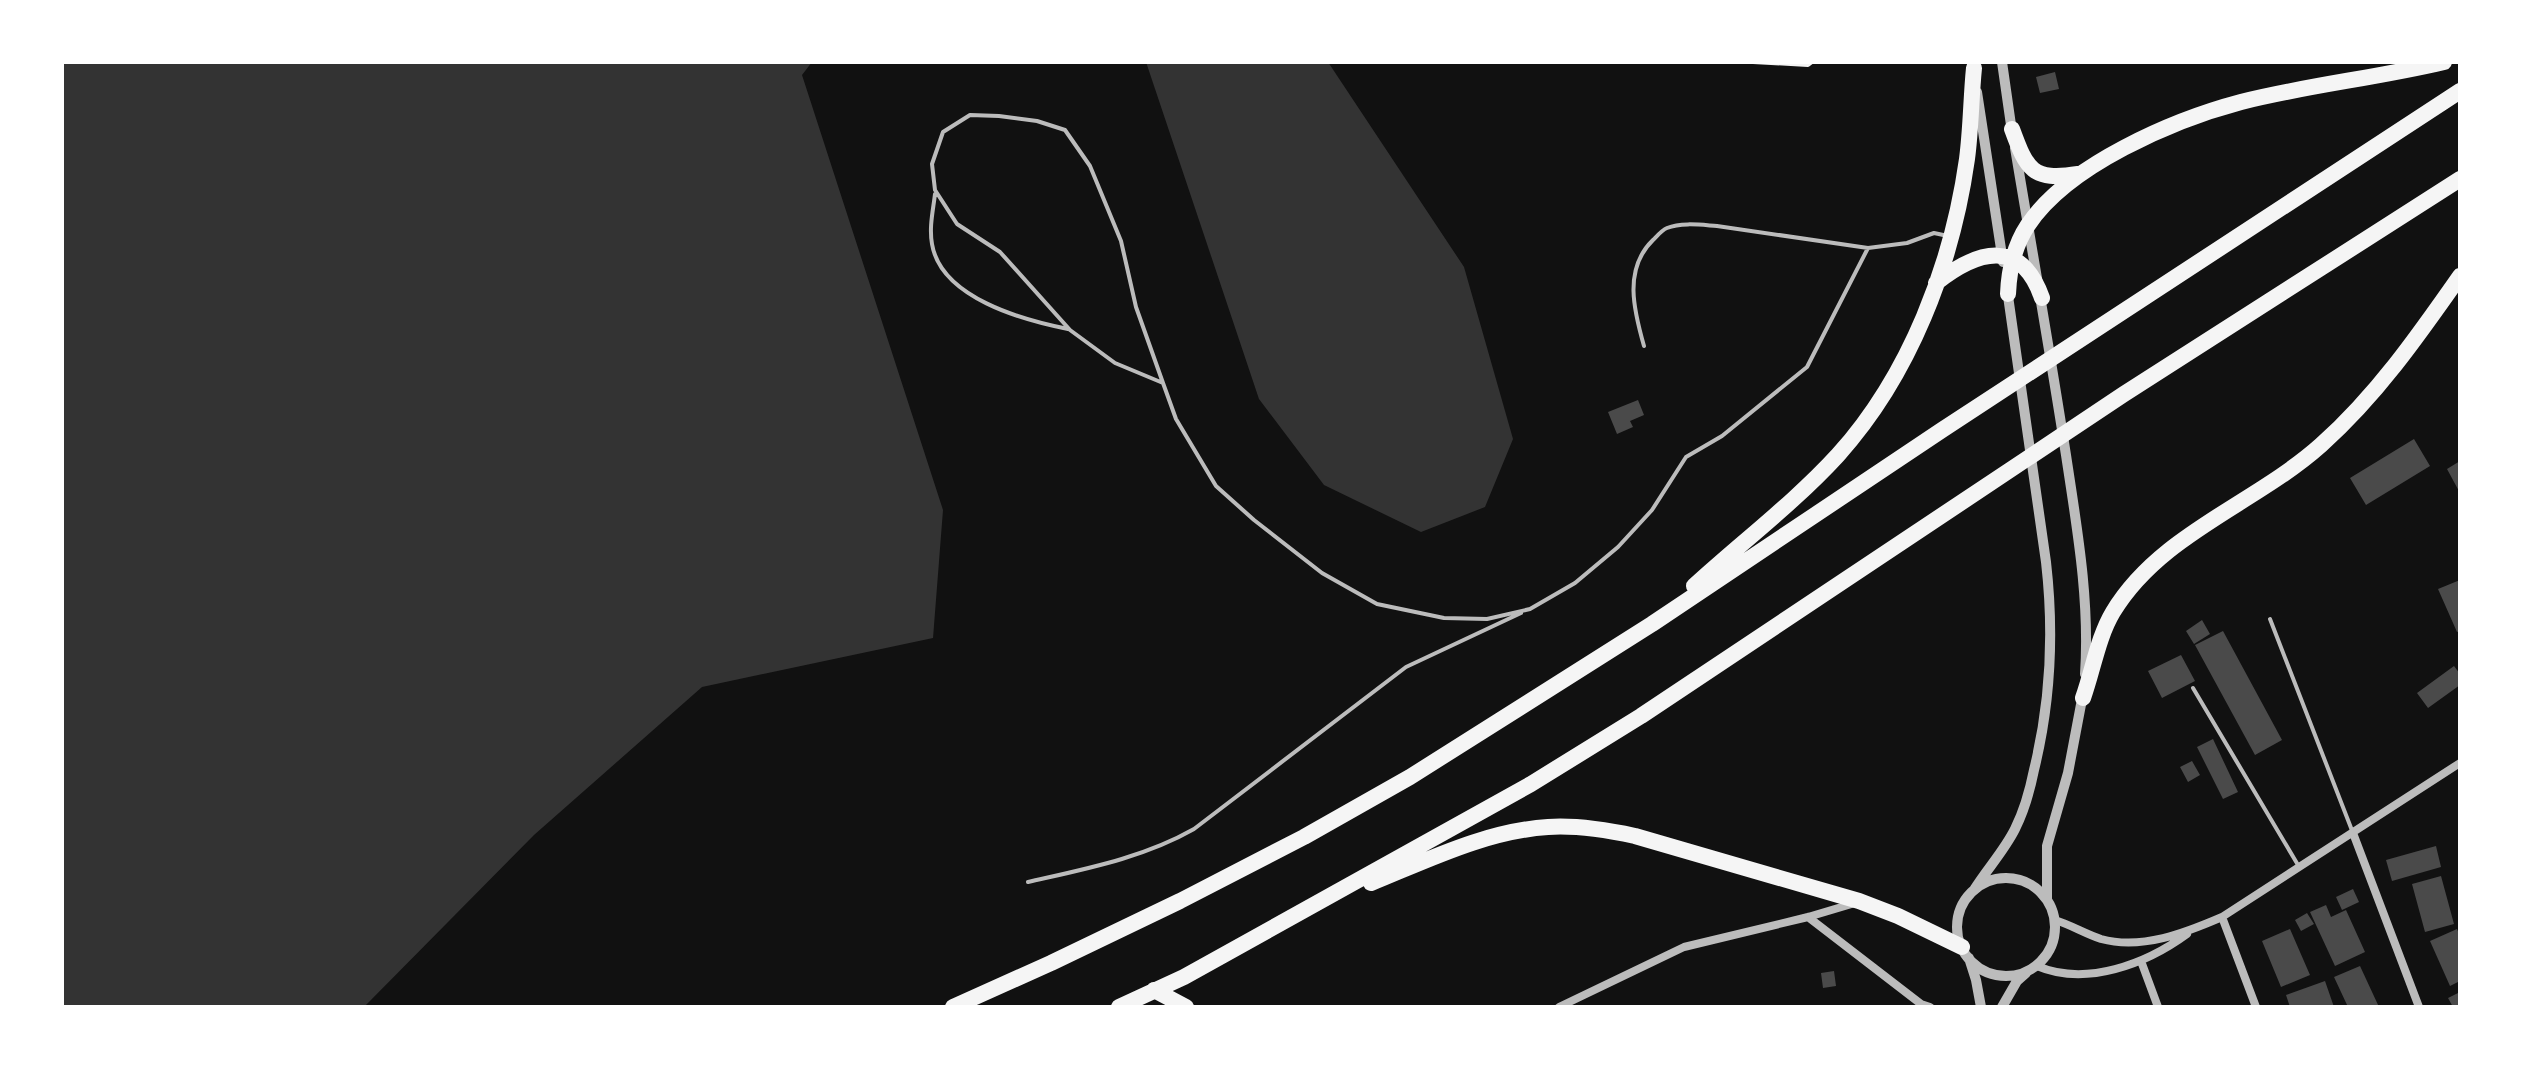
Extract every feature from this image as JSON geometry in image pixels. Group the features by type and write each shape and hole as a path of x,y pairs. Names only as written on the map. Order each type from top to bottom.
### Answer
{"highway":[{"path":"2008,294 2007,257 2028,225 2058,191 2080,173 2124,149 2200,115 2261,98 2380,69 2444,62"},
{"path":"1652,624 1837,456 1868,419 1892,383 1913,341 1935,284 1958,207 1967,157 1973,65"},
{"path":"953,1007 1180,901 1304,837 1410,777 1652,624 2460,91"},
{"path":"2012,129 2022,157 2038,173 2048,177 2080,173"},
{"path":"1119,1007 1184,977 1580,754 2124,394 2460,179"},
{"path":"1935,284 1966,263 1983,257 2007,257 2022,263 2031,273 2042,298"},
{"path":"2083,698 2112,614 2136,581 2174,546 2286,474 2351,417 2415,340 2460,276"},
{"path":"1303,911 1478,841 1522,830 1551,827 1608,830 1859,901 1898,916 1965,952"},
{"path":"1154,990 1186,1007"}],"street":[{"path":"2002,62 2042,298 2085,599 2083,698 2068,773 2047,846 2047,899 2055,920 2055,937 2048,953 2017,981 2002,1007"},
{"path":"1973,65 2007,257"},
{"path":"1981,1007 1976,980 1957,931 1958,920 1963,904 2017,827 2030,787 2048,698 2050,662 2051,604 2008,294"},
{"path":"2055,920 2120,943 2166,938 2194,929 2222,917 2460,763"},
{"path":"2353,833 2419,1007"},
{"path":"1974,890 1988,881 2003,878 2020,880 2036,887 2047,899"},
{"path":"1559,1007 1684,947 1808,917 1859,901"},
{"path":"1808,917 1921,1004 1930,1007"},
{"path":"2222,917 2256,1007"},
{"path":"1965,952 1986,971 2002,975 2022,973 2034,967 2070,975 2100,972 2163,952 2194,929"},
{"path":"2141,961 2158,1007"}],"lane":[{"path":"1070,330 1003,312 951,279 933,248 931,228 936,192 932,164 943,132 970,115 1037,121 1065,130 1090,166 1121,241 1136,307 1176,419 1216,486 1254,520 1322,573 1377,604 1444,618 1487,619 1530,609"},
{"path":"936,192 957,224 1000,252 1070,330 1115,363 1163,383"},
{"path":"1644,346 1634,312 1632,289 1639,260 1649,244 1666,228 1695,224 1717,226 1868,248 1907,243 1934,233 1950,237"},
{"path":"1028,882 1104,865 1171,842 1194,829 1406,667 1530,609 1575,583 1618,547 1652,510 1686,457 1722,436 1807,367 1868,248"},
{"path":"2270,619 2353,833"},
{"path":"2193,688 2299,868"}],"path":[{"path":"1753,62 1808,65 1812,62"}],"shaded area":[{"path":"62,62 812,62 802,75 943,510 933,638 702,687 534,835 364,1007 62,1007"},
{"path":"1146,62 1328,62 1464,267 1513,439 1485,507 1421,532 1324,485 1259,399"}],"building":[{"path":"2055,72 2059,89 2040,93 2036,77"},
{"path":"1638,400 1644,415 1630,421 1633,427 1617,434 1608,412"},
{"path":"2414,439 2430,466 2366,505 2350,478"},
{"path":"2460,461 2460,493 2447,469"},
{"path":"2460,580 2460,631 2457,632 2438,589"},
{"path":"2202,620 2210,634 2194,644 2186,631"},
{"path":"2223,631 2282,740 2255,755 2195,645"},
{"path":"2181,655 2195,681 2162,698 2148,671"},
{"path":"2454,666 2460,674 2460,685 2428,708 2417,693"},
{"path":"2213,739 2238,792 2223,799 2197,747"},
{"path":"2192,761 2200,775 2188,782 2180,767"},
{"path":"2436,846 2441,867 2392,881 2386,860"},
{"path":"2441,876 2454,924 2425,932 2412,884"},
{"path":"2353,889 2359,902 2342,910 2336,897"},
{"path":"2326,905 2331,917 2346,910 2365,952 2335,966 2310,912"},
{"path":"2307,913 2314,924 2301,931 2295,920"},
{"path":"2290,929 2310,975 2281,987 2262,941"},
{"path":"2457,929 2460,936 2460,981 2450,986 2430,941"},
{"path":"2360,966 2379,1007 2348,1007 2334,977"},
{"path":"1834,971 1836,986 1823,988 1821,973"},
{"path":"2325,981 2334,1007 2290,1007 2286,995"},
{"path":"2460,992 2460,1007 2453,1007 2448,998"}]}
